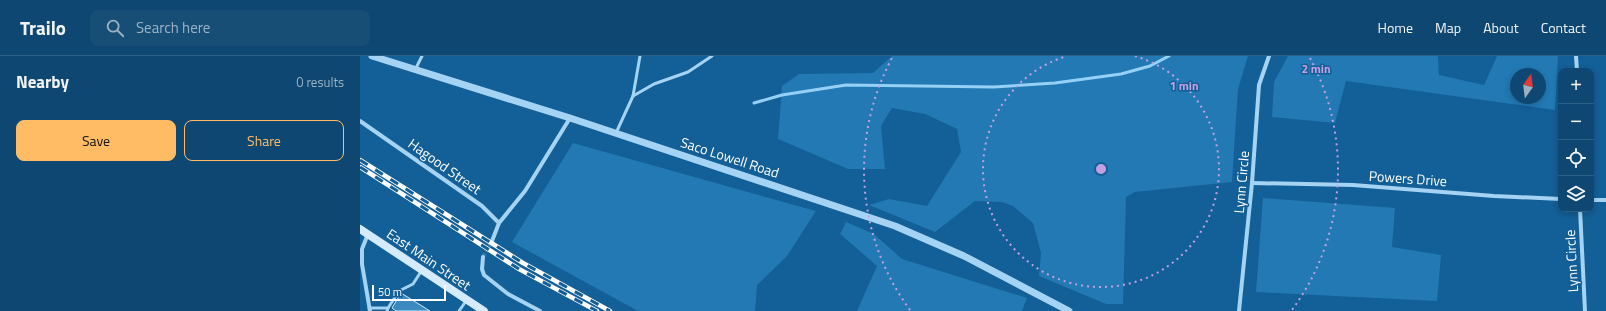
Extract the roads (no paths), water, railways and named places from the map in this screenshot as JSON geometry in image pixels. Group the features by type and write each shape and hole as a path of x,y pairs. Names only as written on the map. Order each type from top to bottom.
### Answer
{"main road":[{"name":"East Main Street","path":"360,229 484,311"}],"street":[{"name":"Saco Lowell Road","path":"372,56 570,118 895,226 964,256 1069,311"},
{"name":"Lynn Circle","path":"1239,311 1252,183 1259,85 1269,56"},
{"path":"1576,56 1577,68"},
{"path":"492,241 499,223 525,191 570,118"},
{"name":"Hagood Street","path":"360,121 482,206 499,223"},
{"name":"Powers Drive","path":"1252,183 1353,185 1494,196 1558,199"},
{"path":"1594,200 1606,200"},
{"name":"Lynn Circle","path":"1580,212 1585,311"},
{"path":"368,234 362,249 362,264 369,310"},
{"path":"483,257 482,269 484,275 508,294 540,311"}],"lane":[{"path":"415,70 422,56"},
{"path":"616,133 633,96 640,56"},
{"path":"633,96 654,84 688,72 712,56"},
{"path":"369,310 387,309 399,291 413,284 422,270"},
{"path":"459,311 467,300"}],"waterway":[{"path":"754,103 782,95 846,85 994,87 1055,83 1121,74 1150,66 1169,56"}],"tunnel":[{"path":"483,257 492,241"}],"railway":[{"path":"360,160 523,263 610,311"},
{"path":"360,167 519,269 597,311"}]}
